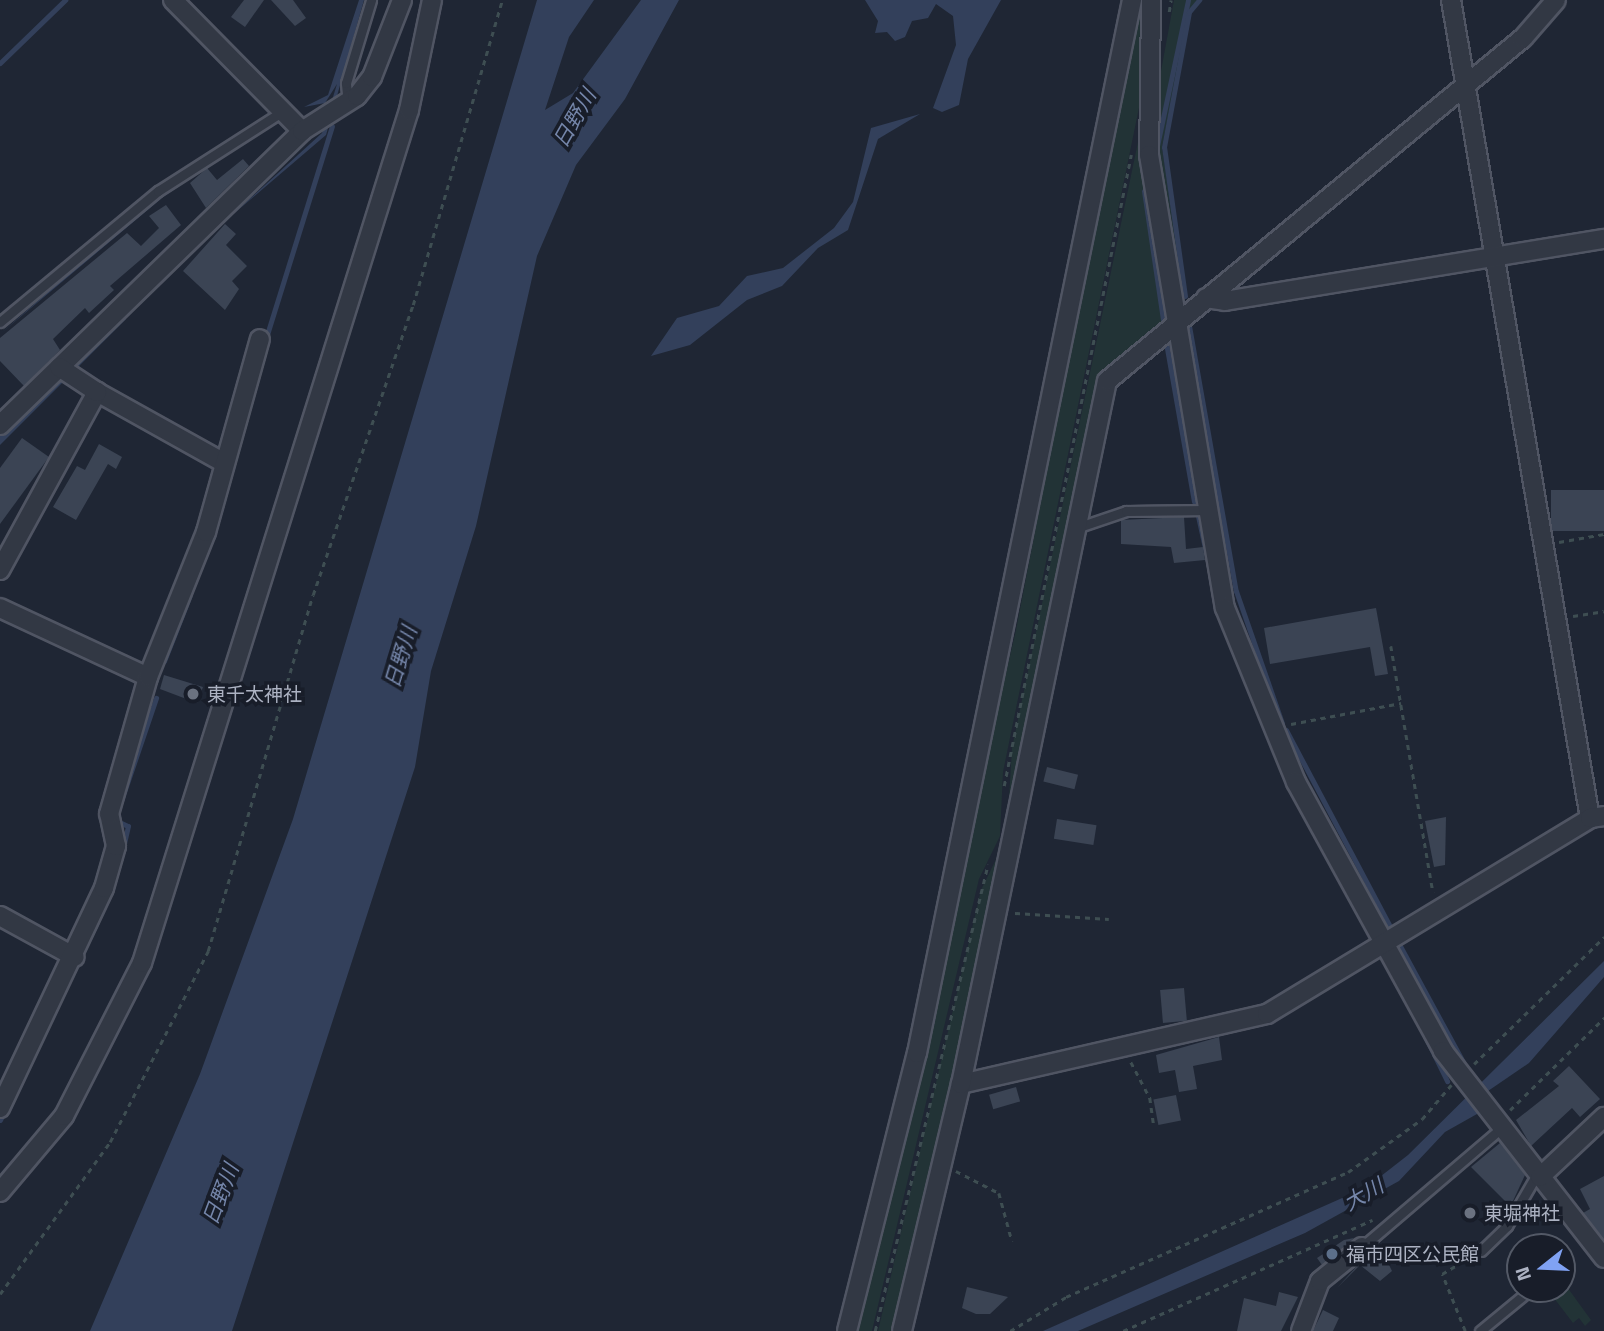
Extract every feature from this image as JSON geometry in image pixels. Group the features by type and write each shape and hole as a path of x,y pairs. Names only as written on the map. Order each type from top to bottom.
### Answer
{"street":[{"path":"173,0 302,131"},
{"path":"0,425 65,371 302,131 335,113 372,77 402,0"},
{"path":"0,1192 64,1115 142,963 409,110 432,0"},
{"path":"848,1331 926,1013 1132,0"},
{"path":"1151,0 1149,155 1174,321 1225,608 1296,782 1459,1078 1604,1258"},
{"path":"961,1084 1122,1045 1267,1014 1387,946 1438,912 1597,817 1557,617 1451,0"},
{"path":"902,1331 961,1084 1079,527 1107,381 1174,321 1206,298 1466,85 1556,0"},
{"path":"1206,298 1225,301 1604,239"},
{"path":"0,1108 75,957 116,846 109,814 148,677 192,573 260,339"},
{"path":"65,371 97,392 223,462"},
{"path":"0,570 97,392"},
{"path":"0,608 148,677"},
{"path":"0,916 75,957"},
{"path":"1539,1176 1604,1117"},
{"path":"1301,1331 1320,1281 1362,1247"}],"lane":[{"path":"335,113 371,0"},
{"path":"0,322 158,191 283,111"},
{"path":"1079,527 1126,511 1208,510"},
{"path":"1362,1247 1496,1126"},
{"path":"1481,1251 1507,1226 1539,1176"},
{"path":"1480,1331 1514,1303"}],"path":[{"path":"0,1294 110,1142 208,951 313,595 416,293 502,0"},
{"path":"1004,791 1132,152"},
{"path":"1545,545 1604,534"},
{"path":"1557,617 1604,611"},
{"path":"1391,646 1438,912"},
{"path":"1275,731 1401,703"},
{"path":"875,1331 980,882 994,854"},
{"path":"996,917 1110,919"},
{"path":"1010,1331 1066,1297 1348,1172 1422,1119 1459,1078 1604,937"},
{"path":"1496,1126 1604,1018"},
{"path":"1122,1045 1150,1098 1154,1127"},
{"path":"941,1170 969,1173 981,1188 999,1193 1012,1241"},
{"path":"1123,1331 1379,1217"},
{"path":"1465,1331 1442,1274 1481,1251"}],"shaded area":[{"path":"1138,0 1145,0 1142,93 1003,772 1000,836 979,879 872,1331 854,1331 1016,630"},
{"path":"1174,0 1197,0 1188,13 1162,147 1185,303 1175,295 1153,115"},
{"path":"1144,113 1167,320 1111,371 1007,832 1012,748"},
{"path":"1003,845 900,1331 878,1331 981,890"},
{"path":"1576,1299 1591,1320 1585,1326 1579,1318 1573,1323 1558,1303 1576,1303"}],"water":[{"path":"359,0 364,0 326,135 230,217 322,133 337,84 325,103 304,107 328,95"},
{"name":"日野川","path":"537,0 594,0 569,37 545,110 573,93 641,0 679,0 625,99 576,165 537,256 476,526 431,671 415,767 232,1331 90,1331 200,1074 293,819"},
{"path":"865,0 1001,0 968,59 959,105 942,112 933,108 956,45 953,16 936,4 928,18 912,21 905,37 895,41 887,32 875,33 878,21"},
{"path":"920,114 878,139 848,230 818,248 782,286 747,300 690,345 651,356 677,318 719,306 747,276 783,268 834,228 853,202 871,128"},
{"path":"275,122 163,197 0,334 163,192"},
{"path":"123,315 126,319 0,445 0,436"},
{"name":"大川","path":"1604,961 1604,977 1529,1063 1488,1091 1477,1114 1445,1132 1399,1181 1305,1233 1078,1331 1043,1331 1367,1187 1408,1155"}],"building":[{"path":"244,0 264,0 245,27 231,17"},
{"path":"271,0 293,0 306,18 295,26"},
{"path":"243,159 249,166 206,208 190,183 207,168 217,180"},
{"path":"166,205 181,225 110,286 114,290 89,313 85,308 53,339 60,350 24,386 0,361 0,338 127,233 141,246 159,228 149,216"},
{"path":"225,224 236,234 226,245 247,266 232,281 239,289 225,310 183,271"},
{"path":"22,438 49,457 0,524 0,468"},
{"path":"99,444 122,457 116,469 108,464 76,520 53,507 77,466 85,470"},
{"path":"1551,490 1604,490 1604,531 1551,531"},
{"path":"1184,517 1186,549 1203,547 1205,560 1174,563 1171,547 1121,544 1121,520"},
{"path":"1376,608 1388,674 1375,676 1370,647 1270,664 1264,628"},
{"path":"164,675 203,687 197,703 160,689"},
{"path":"1047,767 1078,775 1074,789 1043,782"},
{"path":"1446,817 1445,865 1434,867 1425,821"},
{"path":"1057,819 1097,825 1093,845 1054,839"},
{"path":"1184,988 1187,1021 1163,1023 1160,990"},
{"path":"1219,1037 1222,1060 1193,1066 1197,1089 1179,1092 1175,1070 1159,1073 1156,1055"},
{"path":"1569,1066 1600,1099 1580,1117 1572,1108 1531,1146 1516,1120 1559,1086 1553,1081"},
{"path":"1016,1087 1020,1101 993,1109 989,1095"},
{"path":"1176,1095 1181,1121 1158,1125 1153,1099"},
{"path":"1500,1143 1525,1175 1513,1201 1506,1202 1471,1167"},
{"path":"1604,1176 1604,1239 1583,1213 1590,1209 1580,1189"},
{"path":"1354,1238 1322,1265 1317,1258 1344,1240"},
{"path":"1378,1243 1392,1271 1380,1281 1360,1265 1337,1288"},
{"path":"967,1287 1008,1297 990,1314 976,1314 962,1308"},
{"path":"1279,1292 1298,1297 1281,1331 1237,1331 1244,1298 1276,1306"},
{"path":"1323,1310 1339,1318 1333,1331 1313,1331"}],"waterway":[{"path":"0,63 65,0"},
{"path":"1157,146 1188,0"},
{"path":"1185,296 1164,147 1189,12 1199,0"},
{"path":"265,341 332,126"},
{"path":"1144,191 1163,320"},
{"path":"1188,320 1236,591 1282,723"},
{"path":"1165,337 1194,501"},
{"path":"1198,516 1210,571"},
{"path":"164,661 190,595"},
{"path":"1231,644 1263,723"},
{"path":"121,801 156,698"},
{"path":"1286,730 1393,932"},
{"path":"115,820 128,826 123,847"},
{"path":"0,1120 97,922"},
{"path":"1399,944 1463,1062"},
{"path":"1418,1022 1447,1081"}],"place":[{"name":"東千太神社","path":"193,694"},
{"name":"東堀神社","path":"1470,1213"},
{"name":"福市四区公民館","path":"1332,1254"}]}
